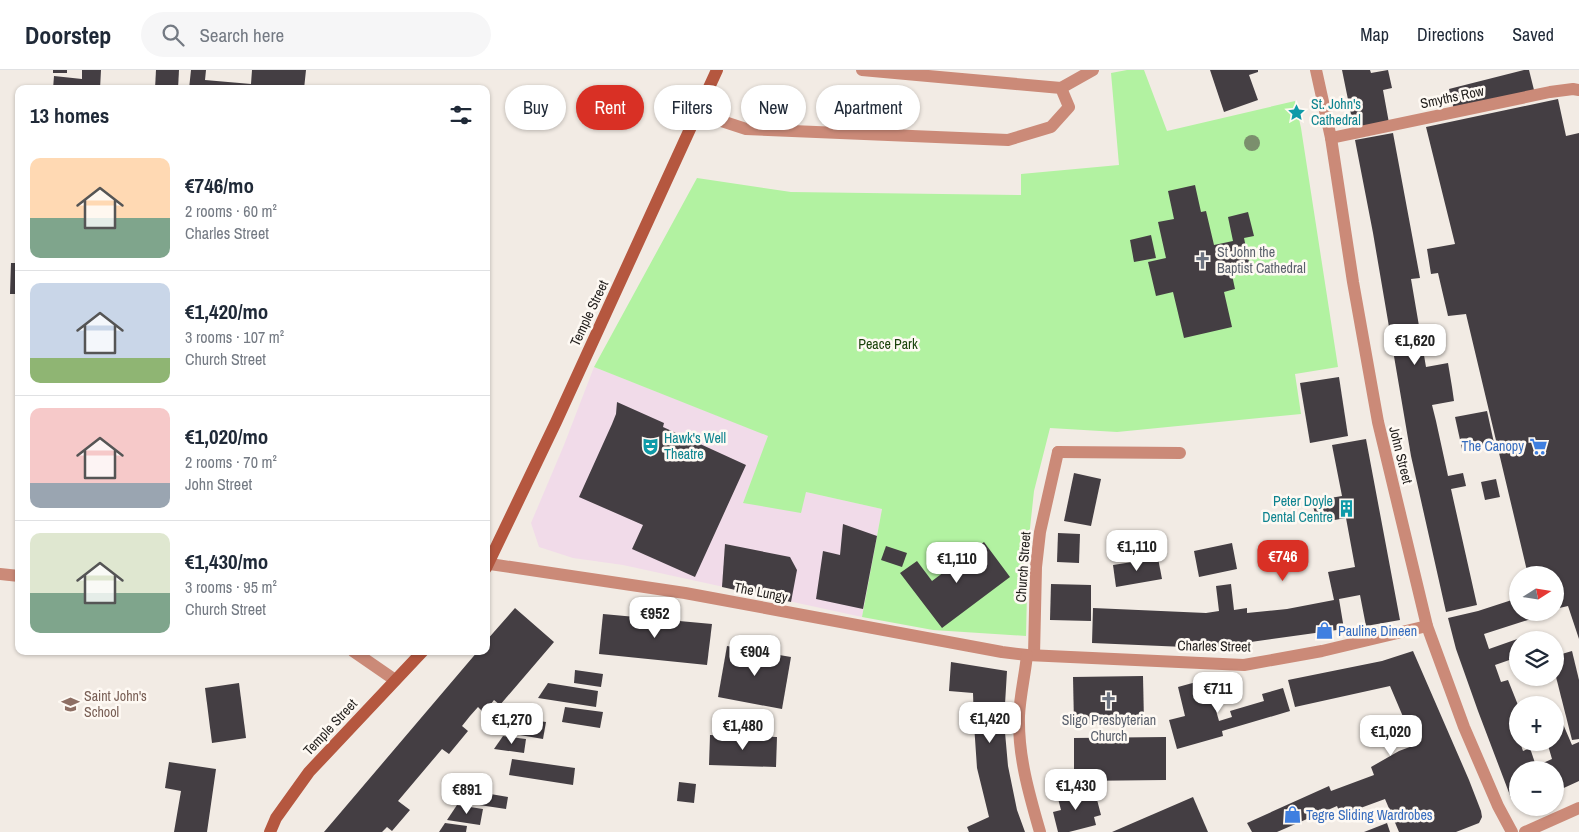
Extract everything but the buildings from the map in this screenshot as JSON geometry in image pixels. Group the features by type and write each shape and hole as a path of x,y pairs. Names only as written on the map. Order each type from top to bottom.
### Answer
{"main road":[{"name":"Temple Street","path":"710,85 717,70"},
{"name":"Temple Street","path":"490,562 689,130"},
{"name":"Temple Street","path":"270,832 276,818 309,772 419,655"}],"street":[{"path":"862,70 1061,88 1093,70"},
{"name":"John Street","path":"1316,70 1331,138 1352,282 1378,422 1427,626 1464,727 1498,806 1506,831"},
{"path":"731,123 746,128 1008,140 1051,127 1069,107 1061,88"},
{"name":"Smyths Row","path":"1331,138 1550,92 1579,90"},
{"name":"Church Street","path":"1040,832 1024,775 1019,716 1031,655 1040,532 1058,452 1180,452"},
{"name":"The Lungy","path":"490,566 685,593 1002,652 1031,655"},
{"path":"0,574 15,576"},
{"name":"Charles Street","path":"1031,655 1244,665 1322,651 1427,626"},
{"path":"360,655 395,680"},
{"path":"1525,832 1579,808"}],"shaded area":[{"path":"594,367 769,436 743,503 806,492 882,509 862,617 623,565 573,558 539,547 531,523"}],"green space":[{"name":"Peace Park","path":"1127,70 1144,70 1167,131 1295,101 1301,128 1338,367 1295,374 1301,414 1117,432 1050,428 1034,491 1028,547 1026,636 933,630 862,617 882,509 806,492 801,513 743,503 768,436 594,367 697,178 791,192 1021,195 1021,174 1119,165 1111,73"}],"place":[{"name":"St. John's Cathedral","path":"1297,112"},
{"name":"St John the Baptist Cathedral","path":"1203,260"},
{"name":"Hawk's Well Theatre","path":"650,446"},
{"name":"The Canopy","path":"1538,446"},
{"name":"Peter Doyle Dental Centre","path":"1347,509"},
{"name":"Pauline Dineen","path":"1324,631"},
{"name":"Sligo Presbyterian Church","path":"1109,700"},
{"name":"Saint John's School","path":"70,704"},
{"name":"Tegre Sliding Wardrobes","path":"1292,815"}]}
